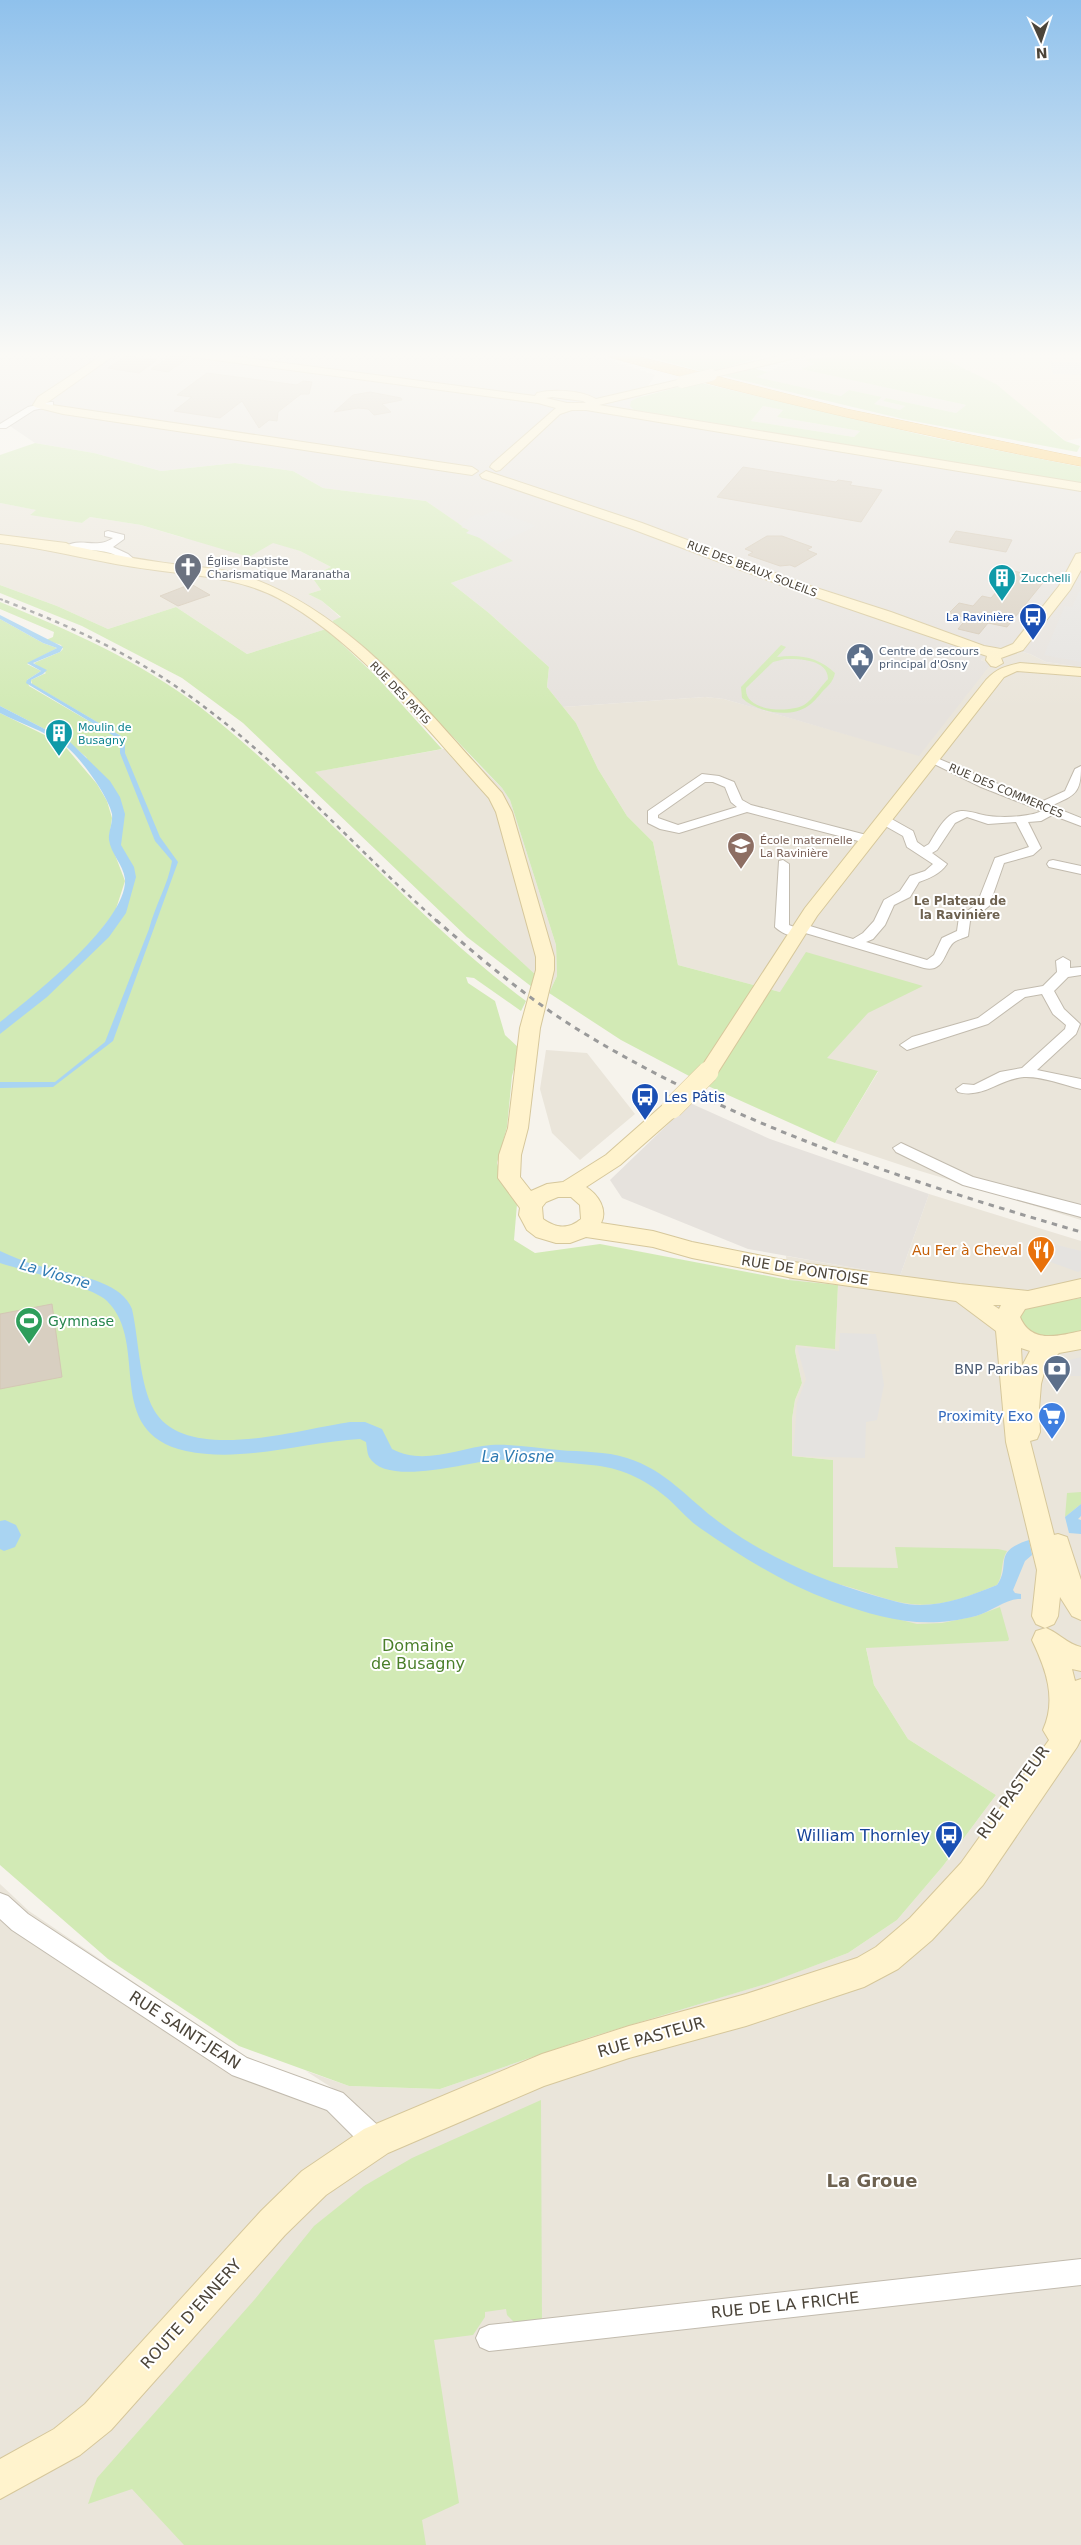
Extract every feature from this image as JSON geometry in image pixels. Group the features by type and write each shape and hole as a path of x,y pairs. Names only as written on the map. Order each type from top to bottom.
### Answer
{"main road":[{"name":"RUE DES BEAUX SOLEILS","path":"492,473 509,482 637,526 752,570 854,606 906,628 1009,660 1046,669 1081,672"},
{"path":"994,473 1081,487"},
{"name":"RUE DES PATIS","path":"0,539 235,577 282,595 326,623 389,679 490,787 500,803 545,952 545,970 530,1028 518,1128 510,1155 509,1178 537,1199"},
{"name":"RUE DES PATIS","path":"51,546 70,547 115,555 146,564"},
{"path":"613,1160 589,1213 572,1234 556,1235 542,1231 533,1224 529,1215 537,1199 567,1189 613,1160 672,1108 708,1072 732,1038 798,930 870,840 1065,587 1081,557"},
{"path":"567,1189 579,1192 589,1213"},
{"name":"RUE DE PONTOISE","path":"589,1213 653,1239 692,1250 793,1270 960,1293 1025,1299 1076,1287"},
{"name":"RUE DE PONTOISE","path":"960,1293 1012,1327 1033,1344 1051,1346"},
{"path":"1025,1299 1013,1306 1014,1419 1055,1561 1081,1609"},
{"path":"1043,1516 1027,1423 1032,1367 1042,1351 1051,1346 1081,1340"},
{"path":"1045,1616 1050,1579 1055,1561"},
{"path":"1045,1616 1052,1610 1061,1607 1081,1609"},
{"name":"RUE PASTEUR","path":"921,1929 963,1862 1036,1762 1059,1726 1063,1714 1063,1689 1042,1630 1045,1616"},
{"path":"1048,1644 1063,1655 1081,1659"},
{"name":"RUE PASTEUR","path":"376,2141 542,2070 629,2042 746,2010 864,1971 887,1958 921,1929 972,1874 1073,1727 1081,1692"},
{"name":"ROUTE D'ENNERY","path":"0,2480 67,2442 98,2417 273,2223 314,2183 376,2141"}],"street":[{"path":"108,534 132,539"},
{"path":"106,548 121,537"},
{"path":"70,547 106,548 118,551 131,561"},
{"name":"RUE DES COMMERCES","path":"932,760 1081,822"},
{"path":"924,852 933,847 951,820 966,813 988,820 1037,818 1046,808 1070,793 1081,770"},
{"path":"747,808 679,829 664,826 652,820 652,814 702,778 715,778 730,785 737,802 747,808 870,840"},
{"path":"783,864 782,927 855,943 929,965 940,957 947,941 963,933 964,920 983,906 998,861 1035,848 1034,840 1025,830 1020,819"},
{"path":"855,943 868,936 880,922 889,903 904,894 914,879 929,874 941,864 911,844 909,834 884,820"},
{"path":"1054,864 1081,870"},
{"path":"1047,990 1064,967 1081,972"},
{"path":"907,1046 917,1040 990,1017 1012,998 1027,990 1047,990"},
{"path":"1026,1072 1071,1031 1073,1024 1058,1011 1047,990"},
{"path":"963,1088 976,1090 1005,1075 1026,1072 1081,1084"},
{"path":"901,1148 968,1181 1081,1212"},
{"name":"RUE SAINT-JEAN","path":"0,1904 20,1922 240,2067 335,2101 376,2141"},
{"name":"RUE DE LA FRICHE","path":"489,2338 1081,2272"}],"shaded area":[{"path":"296,473 1018,473 1081,483 1081,667 1046,662 1030,654 1003,647 994,648 981,660 991,664 919,756 724,699 705,697 563,707 547,687 549,667 489,613 451,583 512,561 426,501 323,488"},
{"path":"0,503 37,510 31,514 82,523 90,517 141,525 184,538 273,542 300,551 331,567 311,576 321,590 308,594 322,601 341,618 321,624 326,629 247,654 176,607 108,629 57,606 0,585"},
{"path":"495,510 536,526 497,544 466,533 470,530 461,527 463,526 459,524 477,514 482,516"},
{"path":"1081,588 1081,662 1044,655 1065,606 1072,607"},
{"path":"1003,647 1030,654 1046,662 1081,667 1081,1220 835,1143 878,1072 826,1059 780,992 678,965 653,842 627,816 598,769 576,723 563,707 705,697 724,699 919,755 990,664 981,660 994,648"},
{"path":"460,746 502,788 510,800 556,945 557,976 549,993 537,976 314,772"},
{"path":"546,1050 587,1053 635,1114 580,1160 552,1133 540,1089"},
{"path":"690,1103 770,1139 929,1194 900,1276 748,1249 622,1198 610,1180"},
{"path":"929,1194 1081,1241 1081,2545 0,2545 0,1884 29,1911 240,2054 354,2102 306,2071 349,2086 440,2089 591,2037 765,1984 848,1953 897,1920 943,1866 996,1795 908,1739 874,1685 858,1610 833,1601 833,1460 792,1456 792,1419 795,1400 802,1383 795,1351 796,1344 835,1348 838,1285 789,1280 786,1256 900,1276"},
{"path":"1045,1242 1081,1251 1081,1270 1078,1272 1045,1260 1040,1248"},
{"path":"840,1333 876,1334 884,1385 877,1420 866,1422 865,1458 793,1456 797,1403 806,1379 797,1347 839,1351"},
{"path":"1081,1357 1081,1376 1055,1376 1062,1362"}],"green space":[{"path":"0,473 296,473 323,488 426,501 513,561 451,583 489,613 549,667 547,687 576,723 598,769 627,816 653,842 678,965 780,992 806,952 923,986 868,1013 827,1058 878,1071 835,1143 708,1086 621,1040 549,993 557,976 556,945 510,800 502,788 390,671 332,621 341,617 322,601 308,594 321,590 311,576 331,567 300,551 273,543 249,557 141,525 90,517 82,523 30,515 36,510 0,503"},
{"path":"1018,473 1081,473 1081,483"},
{"path":"0,585 57,606 108,629 176,607 247,654 326,629 376,676 442,749 315,772 537,976 532,987 467,937 243,723 182,678 82,626 0,593"},
{"name":"Domaine de Busagny","path":"0,602 78,635 129,661 177,690 200,707 242,742 323,816 442,931 526,1001 521,1011 474,978 466,977 468,983 495,1001 505,1035 520,1049 512,1076 507,1127 497,1163 504,1185 517,1204 514,1240 535,1253 600,1244 789,1280 838,1285 835,1349 796,1345 795,1351 802,1383 795,1400 792,1419 792,1456 833,1460 833,1567 898,1568 895,1547 998,1549 1007,1551 1003,1560 1001,1577 997,1585 944,1603 911,1604 833,1583 854,1608 917,1624 942,1623 976,1616 1000,1607 1009,1639 1008,1641 866,1648 874,1685 908,1739 996,1795 943,1866 897,1920 848,1953 766,1984 591,2037 440,2089 349,2086 239,2046 108,1959 0,1865 0,713 63,744 97,784 107,801 112,818 109,839 125,881 115,912 96,936 105,934 129,887 117,848 119,814 86,757 66,740 0,706 0,619 43,643 57,648 27,664 41,671 27,680 29,686 116,737 120,743 121,750 121,736 32,684 31,680 46,673 34,663 63,649 61,645 46,640 53,637 54,632 0,609"},
{"path":"781,645 786,647 777,657 793,656 808,658 822,663 835,673 830,684 814,702 801,710 792,712 774,712 756,707 742,698 741,687","holes":["785,659 805,660 818,664 827,672 828,679 814,696 804,705 797,708 769,708 752,702 747,696 746,688 773,662"]},
{"path":"1081,1298 1081,1331 1055,1336 1039,1335 1026,1327 1020,1319 1023,1310 1028,1307"},
{"path":"1081,1492 1081,1504 1065,1517 1067,1493"},
{"path":"541,2100 542,2328 522,2330 507,2315 506,2309 485,2312 485,2317 473,2335 434,2340 459,2503 422,2520 426,2545 184,2545 132,2489 88,2504 97,2478 255,2299 314,2226 364,2186 412,2158"}],"water":[{"path":"0,615 63,647 60,652 33,663 47,670 31,680 31,683 121,736 125,743 125,753 160,837 178,862 113,1041 53,1087 0,1088 0,1082 55,1082 105,1042 168,878 172,861 155,841 120,753 120,744 117,738 26,683 27,680 41,671 27,663 57,648 43,643 0,619"},
{"path":"0,706 70,742 110,781 120,797 125,814 121,845 134,867 136,877 126,913 109,937 47,997 0,1034 0,1022 54,977 95,936 111,916 122,896 125,879 109,840 112,814 105,796 92,776 69,748 39,731 0,713"},
{"name":"La Viosne","path":"0,1251 32,1264 104,1284 116,1290 126,1299 132,1309 142,1374 154,1410 169,1427 191,1436 216,1440 245,1439 274,1436 350,1422 365,1422 382,1429 392,1449 416,1456 428,1456 491,1445 611,1454 641,1463 665,1477 719,1522 775,1557 834,1583 903,1603 930,1605 969,1596 997,1585 1001,1578 1006,1554 1010,1549 1029,1540 1032,1555 1025,1561 1013,1590 1015,1593 1021,1594 1021,1599 1010,1601 976,1616 938,1622 903,1620 868,1613 814,1594 763,1569 700,1528 666,1497 640,1479 612,1468 601,1466 544,1461 497,1460 449,1468 410,1472 393,1471 379,1466 369,1457 366,1442 360,1439 229,1455 186,1451 160,1441 144,1426 135,1407 126,1340 120,1319 107,1301 99,1295 73,1284 0,1263"},
{"path":"1081,1504 1081,1516 1078,1519 1081,1520 1081,1534 1069,1533 1065,1517"},
{"path":"5,1520 16,1525 21,1535 15,1547 4,1551 0,1549 0,1521"}],"building":[{"path":"738,473 779,473 836,482 838,480 852,482 850,485 882,490 861,522 717,497"},
{"path":"956,531 1012,540 1006,552 949,542"},
{"path":"767,536 782,536 812,547 807,550 817,554 795,567 790,565 780,566 748,555 753,552 745,549"},
{"name":"Zucchelli","path":"1014,571 1046,579 1007,627 988,623 979,634 958,629 967,618 949,613 959,603 973,606 982,596 991,598"},
{"name":"Église Baptiste Charismatique Maranatha","path":"191,584 210,595 178,606 160,596"},
{"name":"Gymnase","path":"52,1304 62,1377 0,1389 0,1314"}],"railway":[{"path":"0,599 8,602"},
{"path":"5,601 52,620 120,652 184,692 251,745 438,922"},
{"path":"436,920 505,978 558,1017 636,1063 697,1094 759,1122 886,1171 1015,1213 1081,1232"}],"place":[{"name":"Église Baptiste Charismatique Maranatha","path":"188,591"},
{"name":"Zucchelli","path":"1002,602"},
{"name":"La Ravinière","path":"1033,641"},
{"name":"Centre de secours principal d'Osny","path":"860,681"},
{"name":"Moulin de Busagny","path":"59,757"},
{"name":"École maternelle La Ravinière","path":"741,870"},
{"name":"Les Pâtis","path":"645,1121"},
{"name":"Au Fer à Cheval","path":"1041,1274"},
{"name":"Gymnase","path":"29,1345"},
{"name":"BNP Paribas","path":"1057,1393"},
{"name":"Proximity Exo","path":"1052,1440"},
{"name":"William Thornley","path":"949,1859"}],"district":[{"name":"Le Plateau de la Ravinière","path":"960,908"},
{"name":"La Groue","path":"872,2180"}]}
